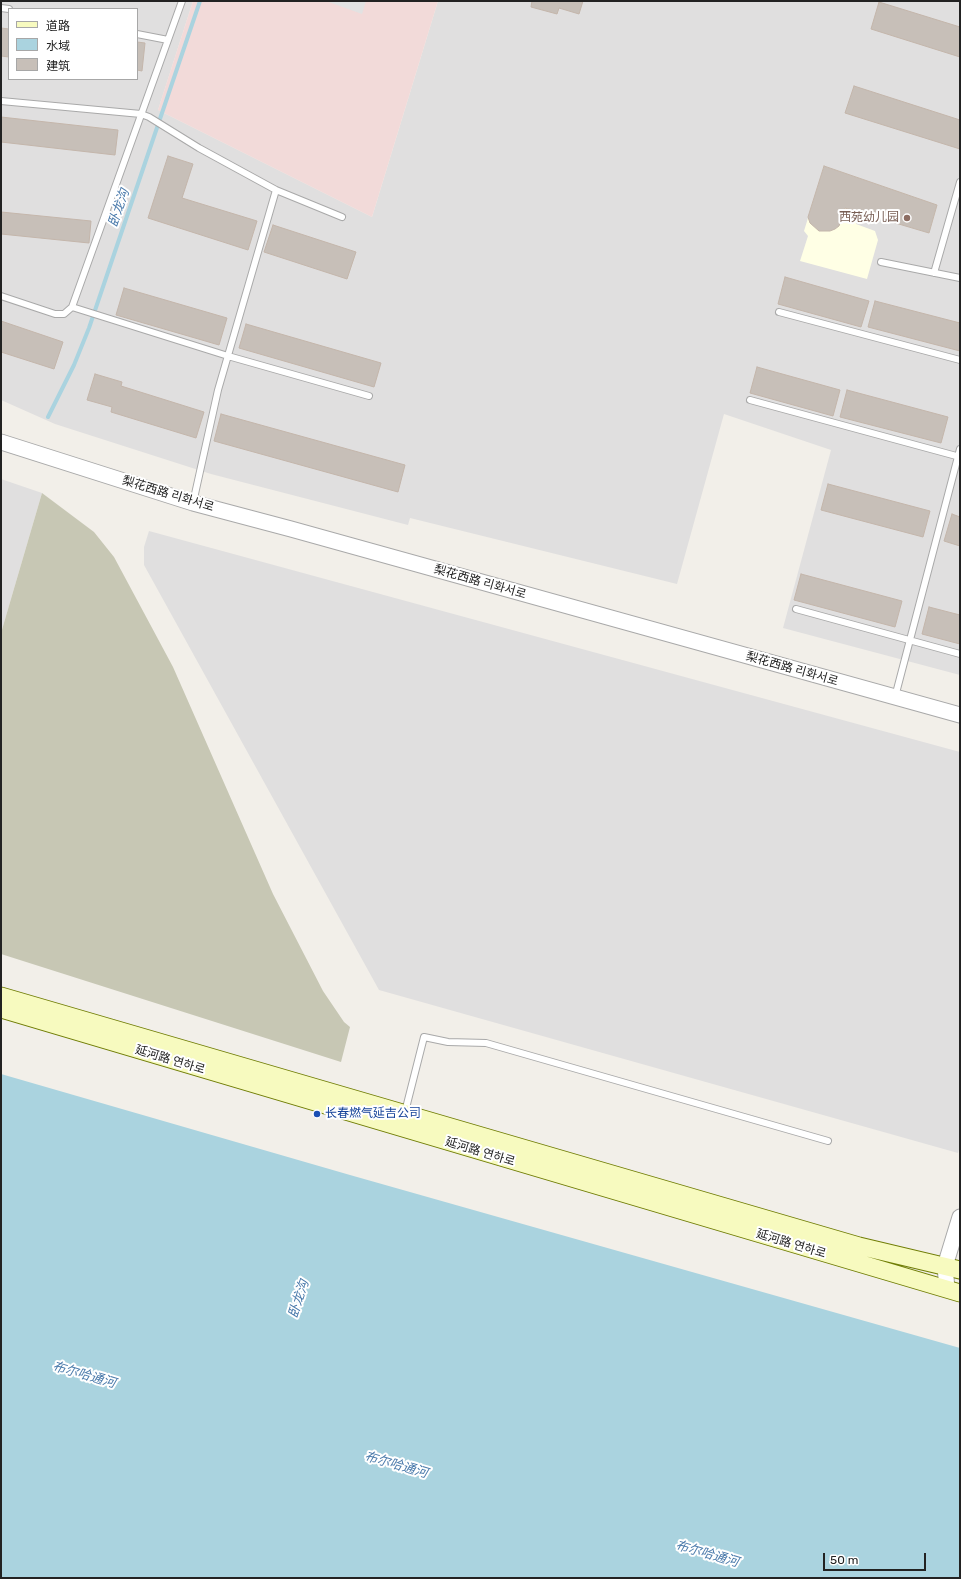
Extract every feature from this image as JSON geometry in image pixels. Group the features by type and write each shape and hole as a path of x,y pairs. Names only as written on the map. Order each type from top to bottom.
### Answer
{"main road":[{"name":"延河路 연하로","path":"1,996 859,1246 952,1268"},
{"name":"延河路 연하로","path":"1,1009 954,1291"}],"street":[{"name":"梨花西路 리화서로","path":"1,442 193,503 960,715"},
{"path":"954,1291 952,1268 960,1217"},
{"path":"954,1291 960,1273"}],"lane":[{"path":"1,296 55,314 64,314 72,307 182,1"},
{"path":"138,34 168,40"},
{"path":"1,101 141,114 149,117 199,148 276,190 342,217"},
{"path":"934,273 960,182"},
{"path":"193,503 217,396 276,190"},
{"path":"881,262 960,278"},
{"path":"72,307 228,356 369,396"},
{"path":"779,312 960,360"},
{"path":"750,400 959,457"},
{"path":"895,698 960,449"},
{"path":"796,609 960,654"},
{"path":"405,1114 424,1037 448,1042 486,1043 828,1141"}],"shaded area":[{"path":"1,1 193,1 158,110 372,217 438,1 960,1 960,675 783,628 831,450 724,414 677,584 410,518 408,525 211,474 55,424 1,400"},
{"path":"193,1 438,1 372,217 158,110"},
{"path":"326,1 366,1 362,14"},
{"name":"西苑幼儿园","path":"824,166 937,205 929,233 860,212 856,224 875,231 878,240 867,279 800,261 808,236 804,231"},
{"path":"1,479 42,493 1,633"},
{"path":"42,493 94,532 114,557 173,667 273,894 323,991 344,1022 350,1027 341,1062 1,954 1,633"},
{"path":"149,531 960,752 960,1146 958,1153 379,990 144,565 144,547"}],"water":[{"name":"布尔哈通河","path":"1,1074 350,1175 960,1348 960,1578 1,1578"}],"building":[{"path":"532,1 583,1 579,14 559,8 557,14 531,7"},
{"path":"879,2 960,27 960,57 871,29"},
{"path":"1,28 8,29 8,57 1,56"},
{"path":"138,42 145,43 142,71 138,70"},
{"path":"854,86 960,120 960,149 845,113"},
{"path":"1,117 118,130 115,155 1,142"},
{"path":"168,156 193,164 182,198 257,221 248,250 148,218"},
{"path":"824,166 937,205 929,233 845,208 839,226 830,231 819,231 810,223 808,217"},
{"path":"1,212 91,221 89,243 1,234"},
{"path":"273,225 356,252 347,279 264,252"},
{"path":"785,277 869,301 861,327 778,304"},
{"path":"124,288 227,318 219,345 116,315"},
{"path":"875,301 960,323 960,351 868,327"},
{"path":"1,321 63,342 54,369 1,352"},
{"path":"246,324 381,363 374,387 239,348"},
{"path":"757,367 840,390 833,416 750,393"},
{"path":"95,374 122,382 121,386 204,412 196,438 111,412 112,407 87,400"},
{"path":"847,390 948,417 941,443 840,417"},
{"path":"221,414 405,465 398,492 214,441"},
{"path":"828,484 930,511 923,537 821,510"},
{"path":"952,514 960,517 960,546 944,541"},
{"path":"801,574 902,601 895,627 794,600"},
{"path":"929,607 960,615 960,644 922,634"}],"waterway":[{"name":"卧龙沟","path":"48,417 74,365 89,328 200,1"}],"place":[{"name":"西苑幼儿园","path":"907,218"},
{"name":"长春燃气延吉公司","path":"317,1114"}]}
